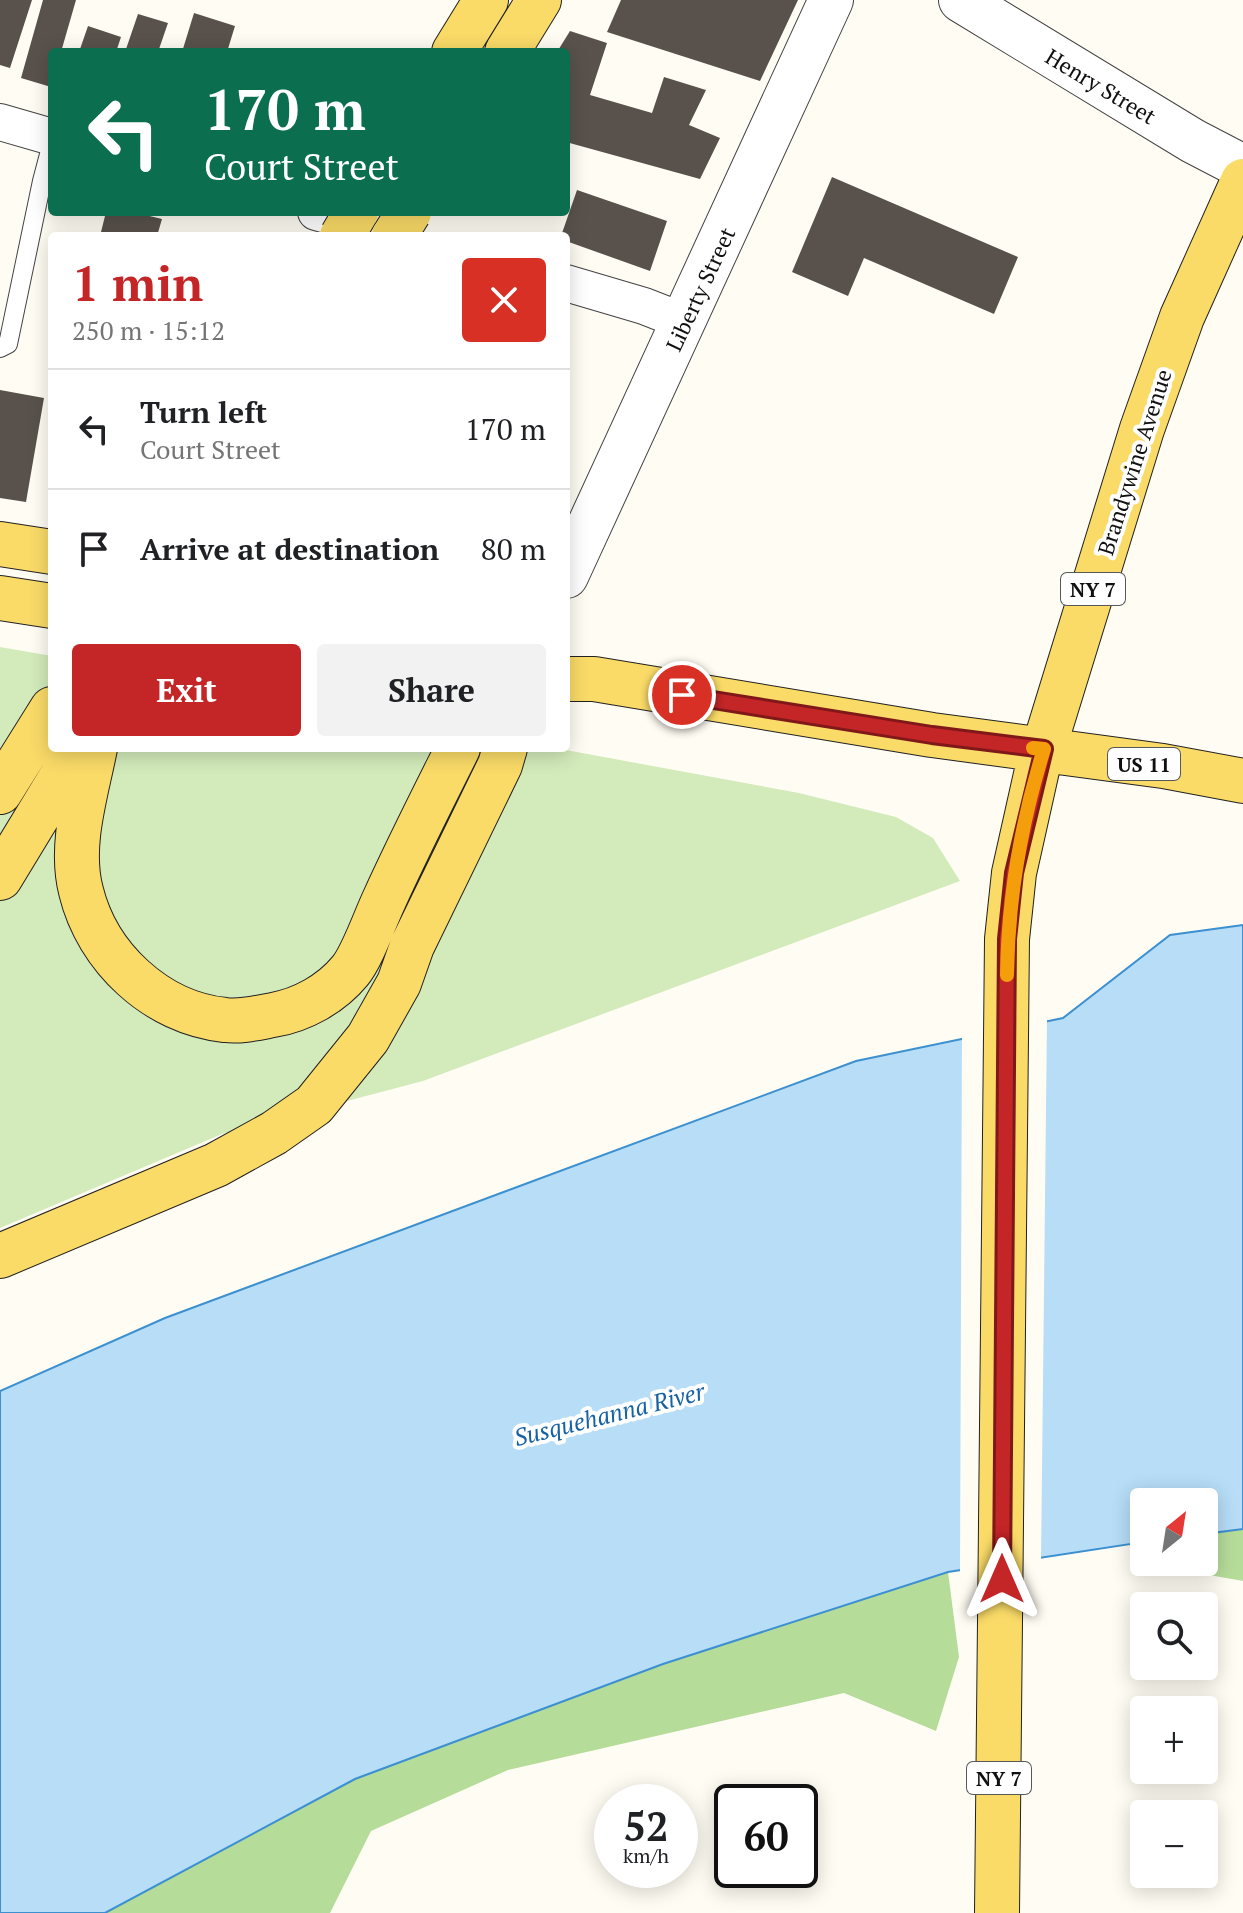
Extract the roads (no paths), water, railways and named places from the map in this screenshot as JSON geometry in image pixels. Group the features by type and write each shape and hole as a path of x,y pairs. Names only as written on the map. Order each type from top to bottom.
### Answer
{"main road":[{"path":"456,48 486,0"},
{"path":"509,48 539,0"},
{"name":"Brandywine Avenue","path":"1044,749 1142,429 1171,346 1243,181"},
{"path":"0,544 48,551"},
{"path":"0,598 48,605"},
{"name":"US 11","path":"570,679 594,679 932,735 1163,766 1243,781"},
{"path":"0,792 48,715"},
{"name":"NY 7","path":"997,1913 1007,939 1014,873 1044,749"},
{"path":"0,878 77,752"},
{"path":"94,752 77,838 80,889 90,920 102,944 138,982 198,1015 226,1020 289,1012 316,1000 351,970 456,752"},
{"path":"0,1256 216,1165 274,1133 314,1105 368,1038 399,983 412,946 504,752"}],"street":[{"name":"Liberty Street","path":"570,567 831,0"},
{"name":"Henry Street","path":"961,0 1193,141 1243,167"},
{"path":"0,122 48,139"},
{"path":"330,216 386,232"},
{"path":"570,284 685,322"}],"lane":[{"path":"0,348 8,344 48,156"}],"water":[{"name":"Susquehanna River","path":"1243,925 1243,1529 1218,1532 1218,1488 1130,1488 1130,1544 948,1572 663,1664 355,1779 105,1913 0,1913 0,1391 165,1318 856,1061 1063,1018 1170,935"}]}
